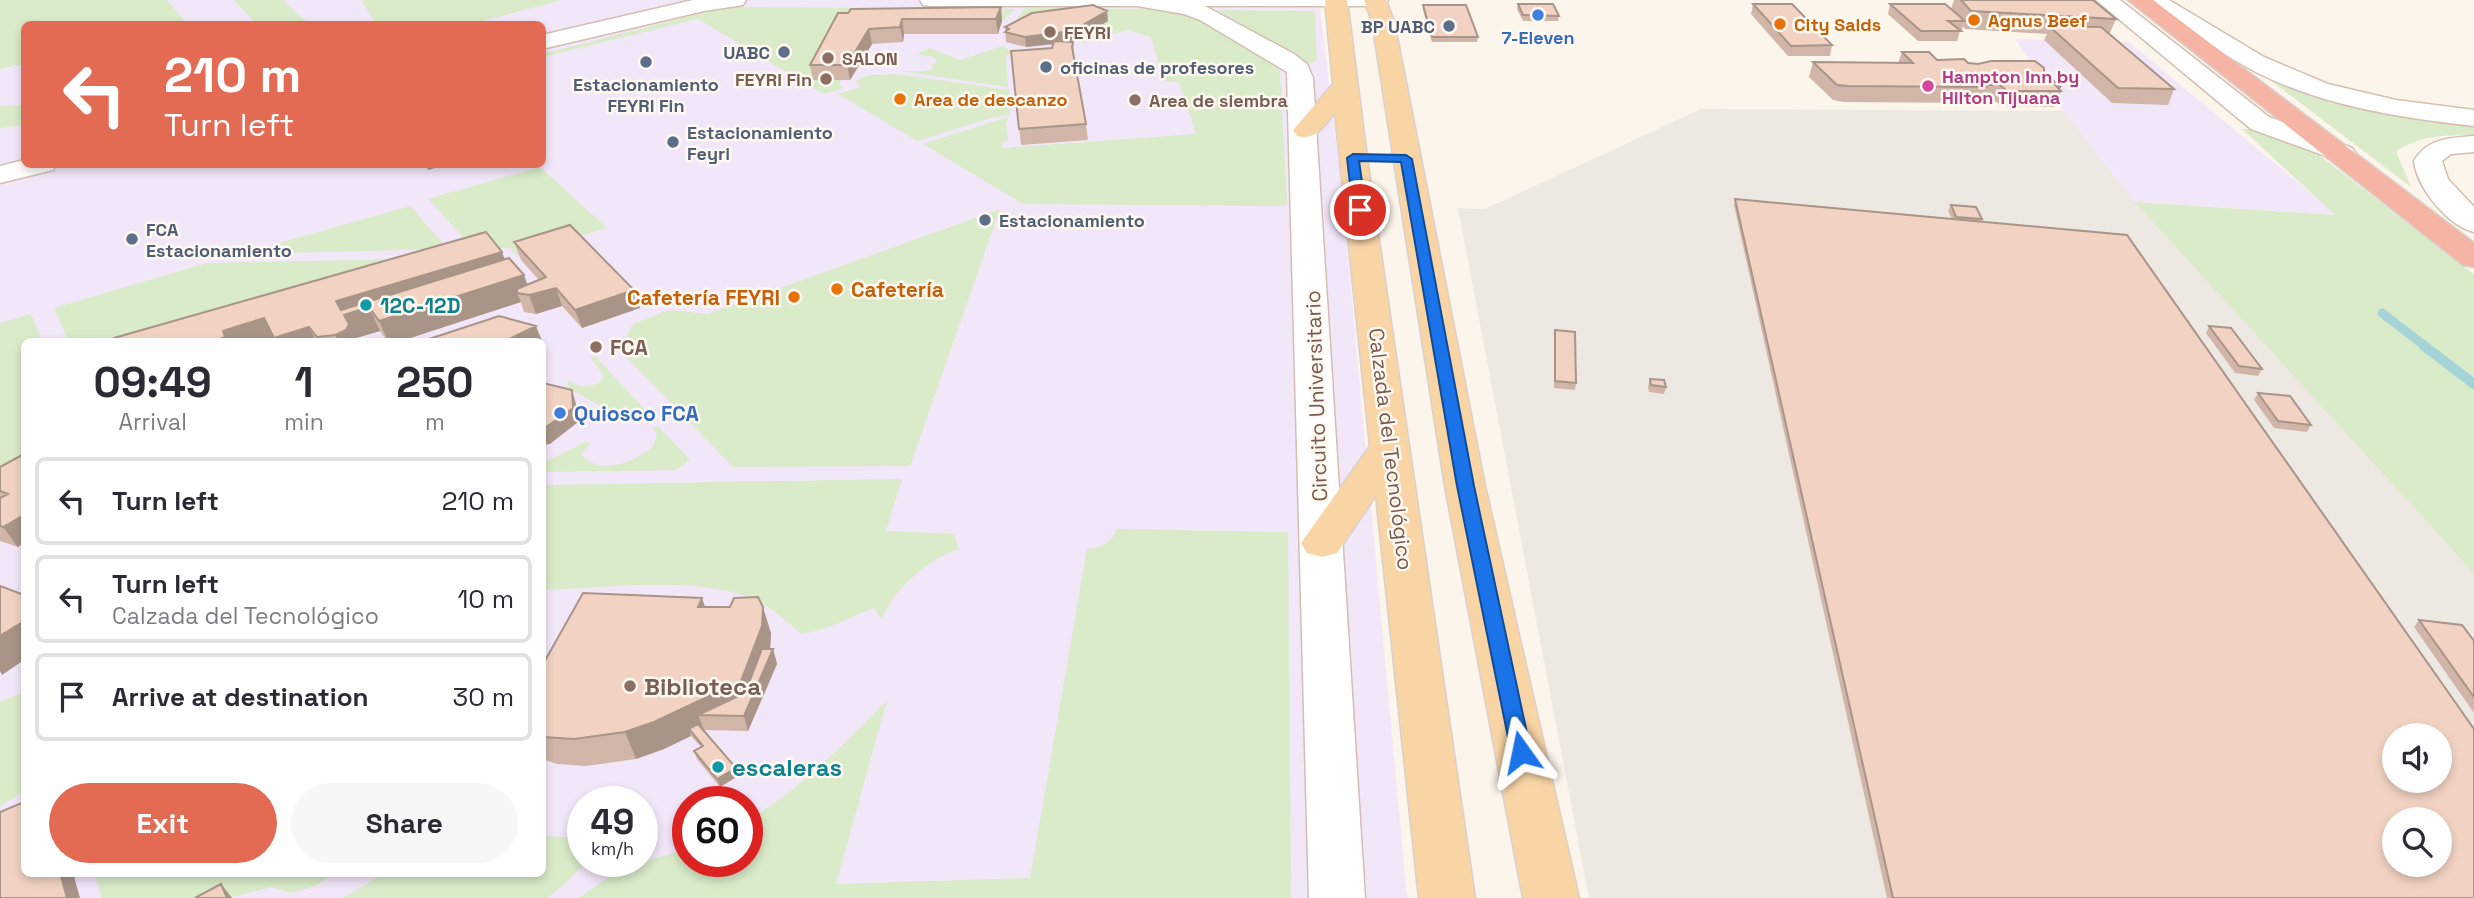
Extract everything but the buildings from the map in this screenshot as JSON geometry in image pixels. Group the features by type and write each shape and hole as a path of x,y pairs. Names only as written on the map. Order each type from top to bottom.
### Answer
{"highway":[{"path":"2123,5 2343,154 2474,258"}],"main road":[{"path":"1376,0 1387,44 1465,486 1551,898"},
{"path":"1337,3 1360,10 1374,39 1387,44"},
{"name":"Calzada del Tecnológico","path":"1337,3 1344,87 1447,898"},
{"path":"1306,130 1344,87"},
{"path":"1353,158 1406,159"},
{"path":"1322,543 1390,446"}],"street":[{"path":"546,25 651,0"},
{"path":"546,41 704,4 735,0"},
{"path":"931,0 1337,3 1376,0"},
{"path":"2081,0 2123,5 2156,40 2260,123 2343,154"},
{"path":"2151,0 2270,69 2293,79 2382,105 2430,114 2474,118"},
{"name":"Circuito Universitario","path":"1141,1 1199,11 1286,58 1298,69 1301,78 1306,130 1337,898"},
{"path":"2474,144 2445,148 2432,153 2427,161 2429,172 2439,189 2474,223"},
{"path":"0,158 21,152"},
{"path":"0,175 27,168"}],"shaded area":[{"path":"0,0 1319,0 1342,192 1407,898 0,898"},
{"path":"2015,39 2129,42 2337,215 2135,202 2063,111"},
{"path":"1701,109 2063,111 2474,560 2474,898 1589,898 1458,208 1485,209"}],"green space":[{"path":"0,0 167,0 184,21 21,21 21,65 0,69"},
{"path":"234,0 283,0 306,21 253,21"},
{"path":"361,0 562,0 482,21 374,21"},
{"path":"736,7 1015,9 1002,21 884,21 813,80 841,80 839,85 844,88 823,94 698,19 546,56 546,53 705,12"},
{"path":"1026,8 1167,9 1191,16 1277,67 1280,71 1287,204 1023,204 923,144 1008,117 1008,141 1001,143 1002,148 1196,134 1179,82 1164,82 1151,37 1127,30 1083,43 1074,41 1111,19 1085,13 1056,14 1028,22 1003,34"},
{"path":"1217,10 1312,11 1315,13 1317,60 1309,63"},
{"path":"1003,46 1014,52 1006,56 1008,87 900,71 925,71 934,68 931,65 938,61 933,57 917,54 930,48 960,60"},
{"path":"897,74 1009,90 1010,115 991,118 917,141 838,94 861,87 855,81 869,75"},
{"path":"2269,79 2322,98 2474,124 2474,136 2434,137 2414,142 2396,151 2411,187"},
{"path":"21,105 21,125 0,128 0,106"},
{"path":"2242,129 2255,129 2315,152 2474,274 2474,573 2135,202 2335,215"},
{"path":"541,168 607,228 516,255 510,248 473,248 428,199"},
{"path":"410,206 448,249 240,254"},
{"path":"1000,209 910,466 733,467 625,356 625,340 633,324 670,310 708,314"},
{"path":"459,258 195,338 67,338 54,308 207,263"},
{"path":"31,314 41,338 21,338 21,479 0,490 0,323"},
{"path":"595,356 649,414 621,421 604,420 604,408 567,387 569,380 584,387 601,382 603,374 590,357"},
{"path":"658,426 690,460 676,470 546,472 546,462 585,442 591,443 581,454 588,461 607,466 627,462 653,446 657,435 653,428"},
{"path":"902,479 886,531 954,534 959,549 935,560 913,576 895,596 882,619 874,608 830,626 801,634 772,610 753,599 705,587 650,585 546,590 546,485"},
{"path":"1116,529 1288,532 1291,898 579,898 608,877 658,877 658,858 672,853 672,877 763,877 763,811 803,781 838,750 887,700 836,884 1030,878 1087,549 1105,544"},
{"path":"21,693 21,794 0,806 0,702"},
{"path":"546,836 567,837 567,877 572,877 547,898 343,898 378,877 546,877"},
{"path":"95,877 328,877 316,886 291,893 271,887 229,898 102,898"}],"waterway":[{"path":"2382,313 2425,346"},
{"path":"2423,345 2474,384"}],"place":[{"name":"7-Eleven","path":"1538,15"},
{"name":"Agnus Beef","path":"1974,20"},
{"name":"City Salds","path":"1780,24"},
{"name":"BP UABC","path":"1449,26"},
{"name":"FEYRI","path":"1050,32"},
{"name":"UABC","path":"784,52"},
{"name":"SALON","path":"828,58"},
{"name":"Estacionamiento FEYRI Fin","path":"646,62"},
{"name":"oficinas de profesores","path":"1046,67"},
{"name":"FEYRI Fin","path":"826,79"},
{"name":"Hampton Inn by Hilton Tijuana","path":"1928,86"},
{"name":"Area de descanzo","path":"900,99"},
{"name":"Area de siembra","path":"1135,100"},
{"name":"Estacionamiento Feyri","path":"673,142"},
{"name":"Estacionamiento","path":"985,220"},
{"name":"FCA Estacionamiento","path":"132,239"},
{"name":"Cafetería","path":"837,289"},
{"name":"Cafetería FEYRI","path":"794,297"},
{"name":"12C-12D","path":"366,305"},
{"name":"FCA","path":"596,347"},
{"name":"Quiosco FCA","path":"560,413"},
{"name":"Biblioteca","path":"630,686"},
{"name":"escaleras","path":"718,767"}],"route":[{"path":"1360,210 1353,158 1406,159 1465,486 1521,752"}]}
